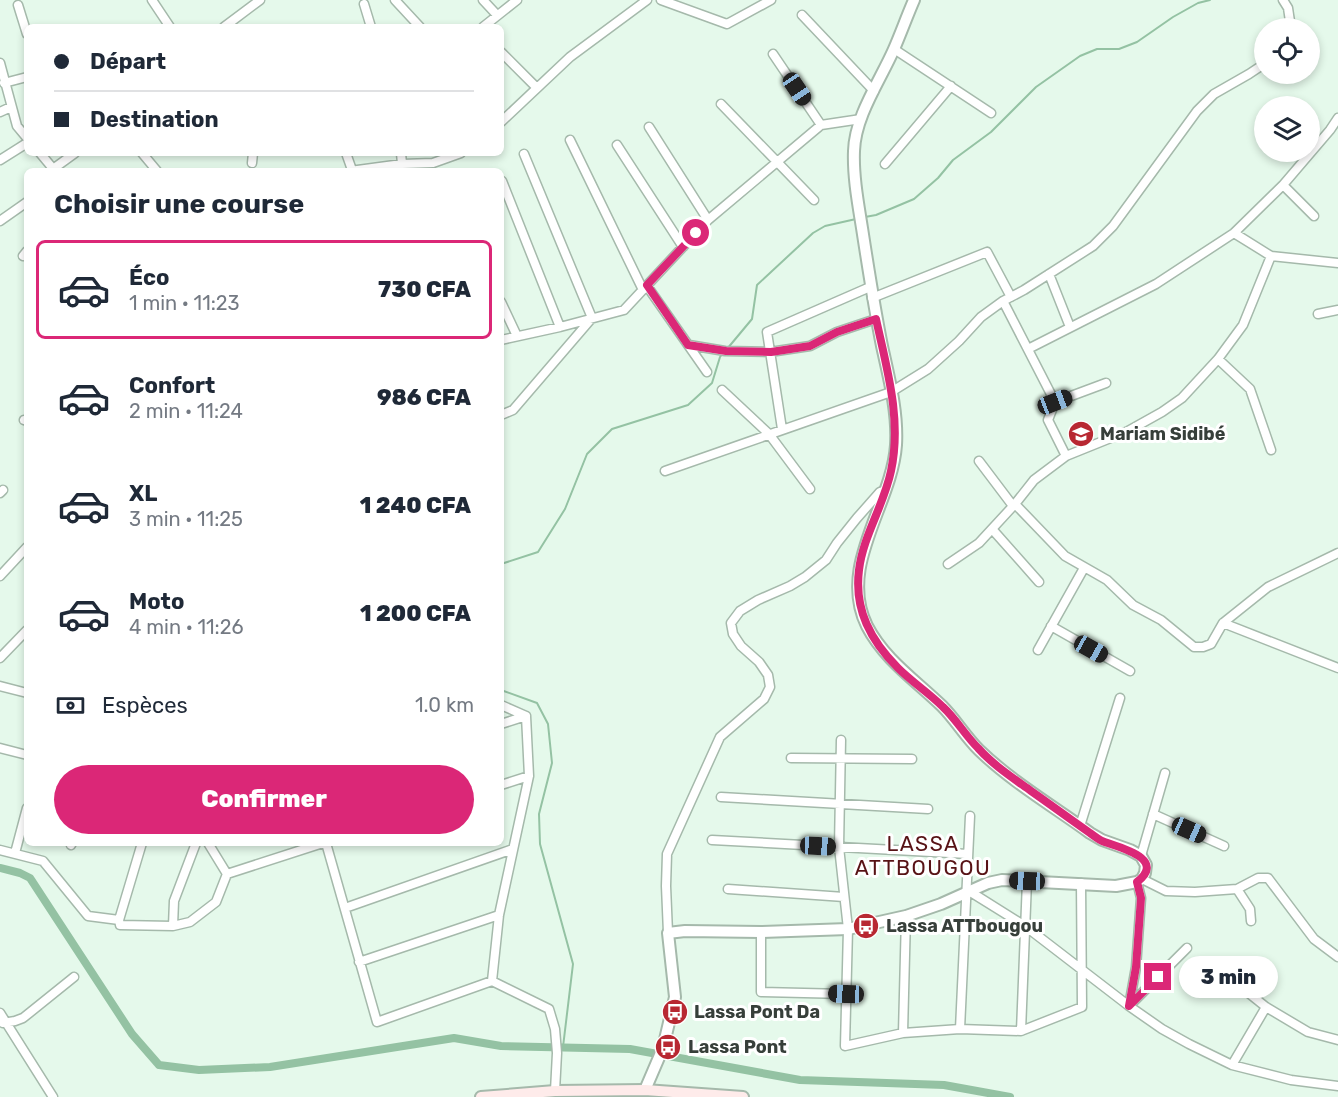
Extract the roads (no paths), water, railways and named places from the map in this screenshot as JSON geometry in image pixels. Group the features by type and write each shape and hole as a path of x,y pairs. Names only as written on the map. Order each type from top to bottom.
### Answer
{"main road":[{"path":"481,1097 555,1091 645,1090 743,1097"}],"street":[{"path":"152,0 168,24"},
{"path":"228,24 260,0"},
{"path":"395,0 417,24"},
{"path":"483,0 497,15"},
{"path":"486,24 518,0"},
{"path":"504,119 570,57 647,0"},
{"path":"748,0 755,9"},
{"path":"664,1 727,24 771,0"},
{"path":"668,933 685,931 761,933 848,929 906,916 941,904 988,883 1002,880 1116,886 1139,880 1145,873 1146,865 1141,856 1101,840 1002,770 977,748 944,707 898,668 875,641 861,606 858,588 859,569 866,542 891,472 896,447 896,423 871,293 857,194 854,151 861,119 914,0"},
{"path":"1283,0 1288,8 1290,18"},
{"path":"364,4 370,24"},
{"path":"18,5 24,24"},
{"path":"802,15 874,92"},
{"path":"894,49 991,113"},
{"path":"773,54 821,125"},
{"path":"504,55 537,88"},
{"path":"0,63 17,126 24,134"},
{"path":"665,471 891,392 928,369 981,318 1007,299 1093,246 1113,226 1197,111 1214,94 1254,71"},
{"path":"4,83 24,78"},
{"path":"885,164 951,86"},
{"path":"720,104 814,200"},
{"path":"0,112 11,107"},
{"path":"1028,349 1156,284 1234,233 1283,185 1330,130 1338,117"},
{"path":"504,339 560,327 624,309 708,220 821,125 861,119"},
{"path":"17,126 24,123"},
{"path":"649,127 708,220"},
{"path":"570,140 645,288 707,372"},
{"path":"0,160 24,145"},
{"path":"617,145 683,247"},
{"path":"524,154 592,318"},
{"path":"42,156 52,168"},
{"path":"56,168 71,156"},
{"path":"144,156 154,168"},
{"path":"252,163 253,156"},
{"path":"401,156 402,164"},
{"path":"368,168 402,164 433,164 453,156"},
{"path":"1283,185 1314,216"},
{"path":"504,186 560,327"},
{"path":"0,221 24,204"},
{"path":"1234,233 1271,256 1338,263"},
{"path":"782,429 767,333 987,252 1028,349 1055,402 1048,420 1066,456"},
{"path":"948,564 979,543 1034,480 1066,456 1128,431 1182,398 1218,359 1243,325 1271,256"},
{"path":"1049,274 1070,327"},
{"path":"504,308 517,336"},
{"path":"1318,314 1338,310"},
{"path":"504,414 513,410 592,318"},
{"path":"688,345 726,351 771,352 810,346 837,332 876,319"},
{"path":"1218,359 1250,389 1271,450"},
{"path":"1055,402 1106,383"},
{"path":"722,390 769,434 810,489"},
{"path":"979,461 1014,505 1065,556 1107,580 1133,605 1161,620 1194,647 1203,648 1211,644 1223,623 1268,586 1338,553"},
{"path":"645,1090 663,1048 675,997 668,933 667,854 720,736 764,699 770,687 768,675 759,662 741,646 733,634 731,623 740,611 790,586 826,560 857,518 880,492 886,490"},
{"path":"992,529 1039,582"},
{"path":"0,576 24,550"},
{"path":"1038,650 1084,568"},
{"path":"1223,623 1338,668"},
{"path":"1051,626 1130,671"},
{"path":"0,657 24,634"},
{"path":"0,686 24,692"},
{"path":"1080,826 1120,699"},
{"path":"504,706 526,716"},
{"path":"504,722 526,716"},
{"path":"492,981 499,915 529,776 526,716"},
{"path":"841,740 839,847 848,929 845,1046 903,1033 960,1029 1021,1031 1082,1007 1081,883"},
{"path":"0,748 24,754"},
{"path":"791,758 912,759"},
{"path":"1141,856 1165,773"},
{"path":"504,784 529,776"},
{"path":"721,797 928,809"},
{"path":"1153,814 1224,846"},
{"path":"960,1029 970,816"},
{"path":"15,854 24,820"},
{"path":"712,840 968,854"},
{"path":"141,846 119,920 120,925 173,926 190,922 216,902 227,874"},
{"path":"173,926 174,901 195,846"},
{"path":"210,846 227,874"},
{"path":"227,874 315,846"},
{"path":"325,846 377,1022 492,981 549,1009 555,1029 557,1053 555,1091"},
{"path":"345,908 513,849"},
{"path":"0,850 43,861 88,916 119,920"},
{"path":"1139,880 1166,891 1196,892 1237,889 1258,878 1268,878 1314,939 1338,957"},
{"path":"1129,1006 1136,967 1141,898 1139,880"},
{"path":"1021,1031 1027,881"},
{"path":"728,889 844,897"},
{"path":"1237,889 1250,909 1251,921"},
{"path":"968,892 1025,926 1129,1006 1189,1044 1232,1065 1291,1080 1338,1086"},
{"path":"360,962 499,915"},
{"path":"903,1033 906,916"},
{"path":"761,933 761,992 846,994"},
{"path":"1129,1006 1187,948"},
{"path":"1216,967 1266,1007 1308,1032 1338,1040"},
{"path":"3,1023 23,1018 74,977"},
{"path":"1232,1065 1266,1007"},
{"path":"0,1013 3,1023 53,1097"}],"waterway":[{"path":"865,217 876,215 914,199 938,178 953,160 991,132 1036,87 1080,56 1097,49 1119,49 1137,42 1173,17 1198,3 1210,0"},
{"path":"727,349 752,319 757,285 813,233 825,226 856,219"},
{"path":"504,563 538,552 565,509 587,454 612,429 688,405 712,383 723,353"},
{"path":"504,691 537,703 548,724 552,763 539,814 540,844 573,964 563,1047"},
{"path":"0,868 30,878 132,1034 159,1065 199,1070 270,1067 454,1038 501,1046 630,1049 800,1080 944,1085 1010,1097"}],"place":[{"name":"Mariam Sidibé","path":"1081,434"},
{"name":"Lassa ATTbougou","path":"866,926"},
{"name":"Lassa Pont Da","path":"675,1012"},
{"name":"Lassa Pont","path":"668,1047"}],"district":[{"name":"LASSA ATTBOUGOU","path":"923,855"}]}
